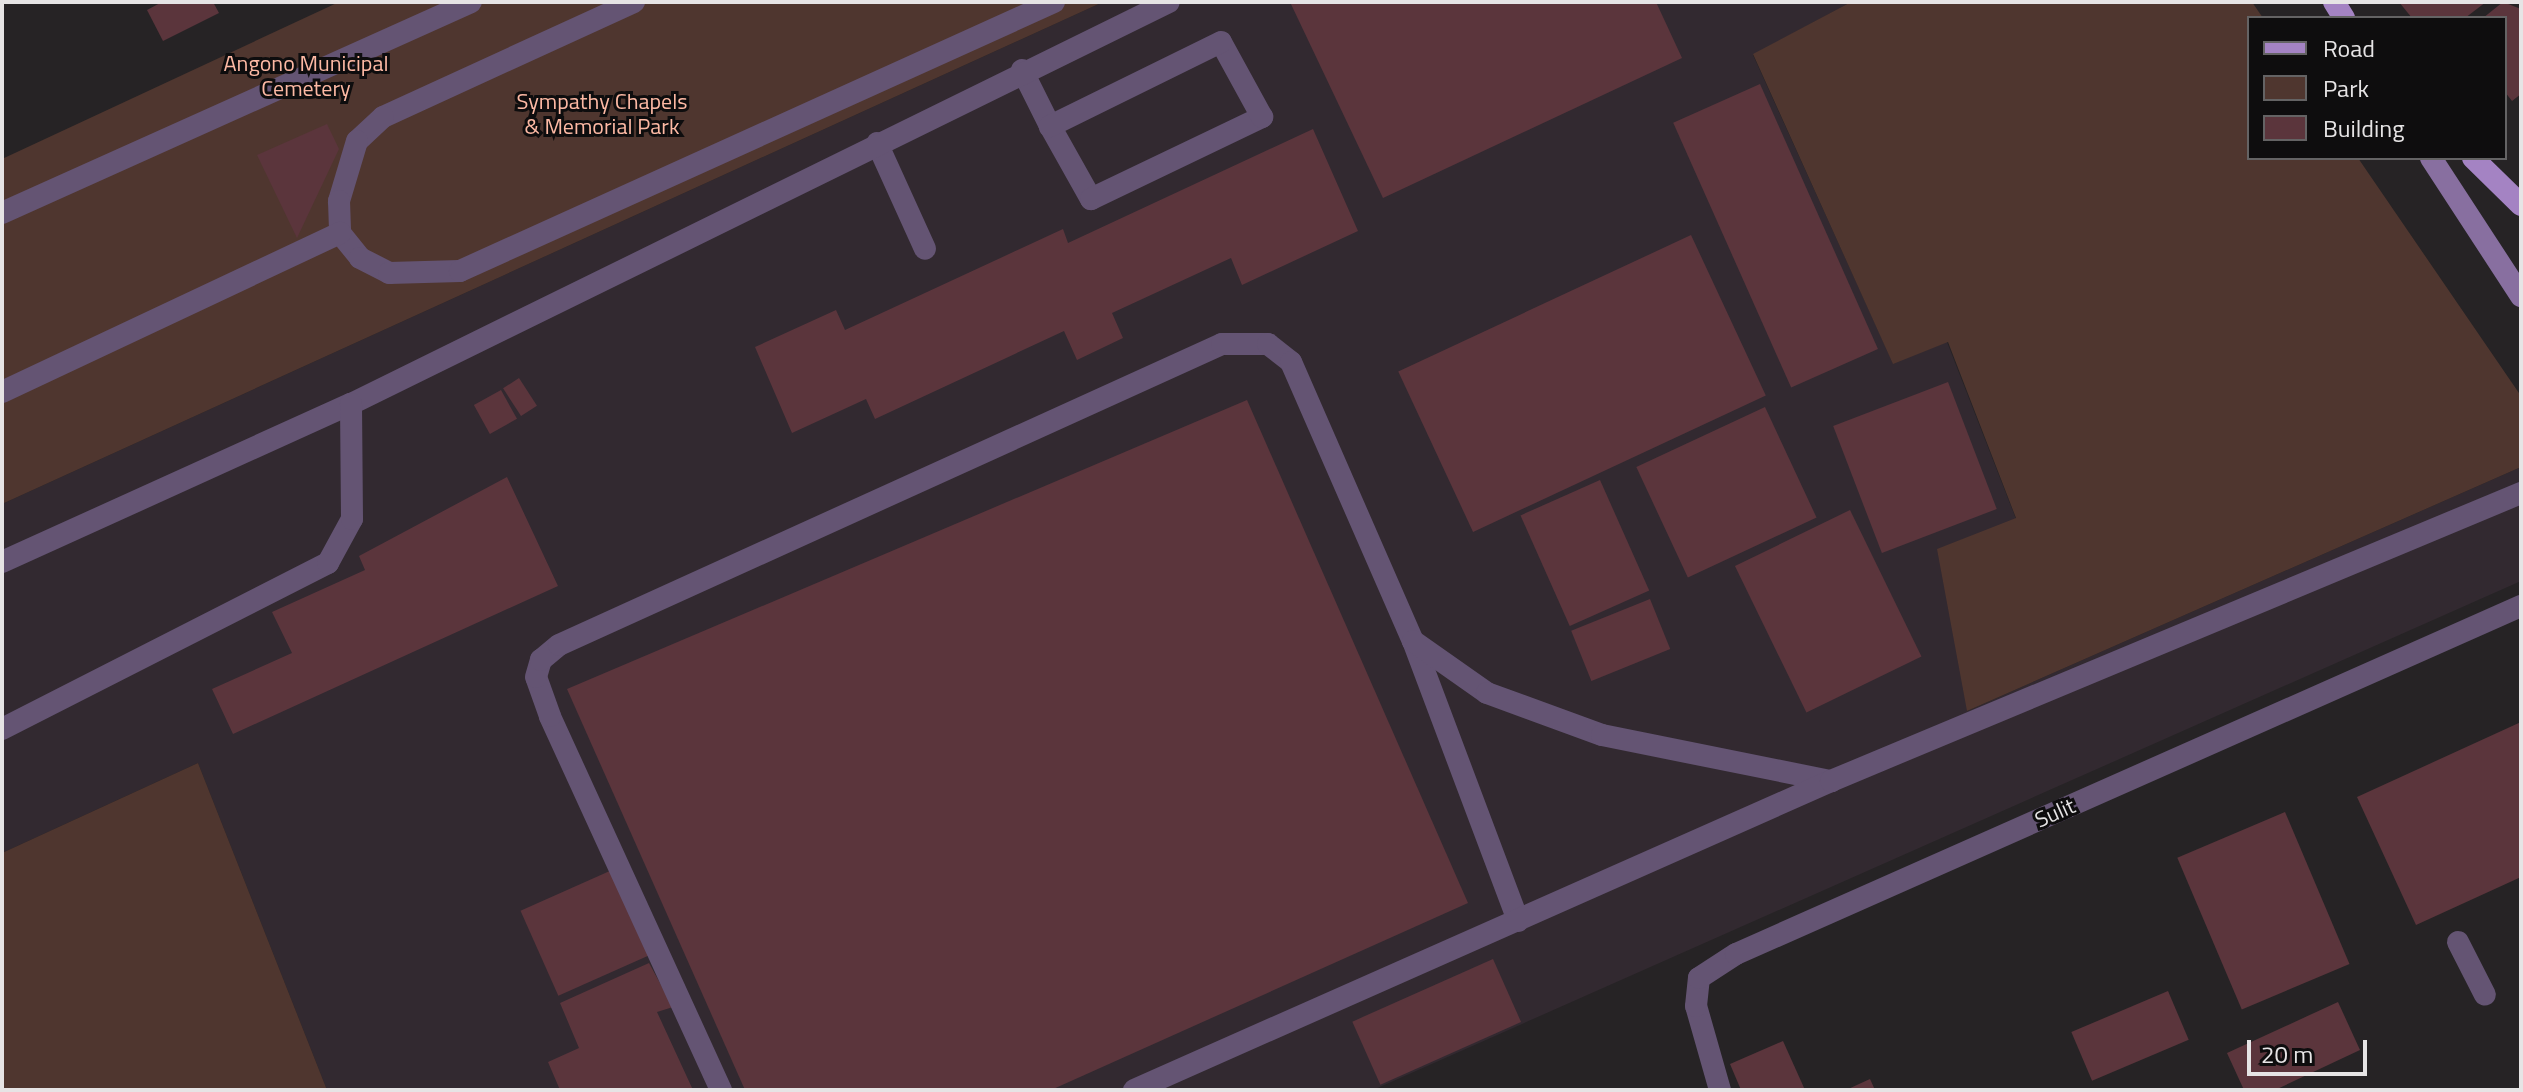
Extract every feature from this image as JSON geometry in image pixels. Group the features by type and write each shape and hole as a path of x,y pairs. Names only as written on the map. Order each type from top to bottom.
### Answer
{"main road":[{"path":"2432,160 2521,296"},
{"path":"2475,160 2521,205"}],"street":[{"path":"2,213 471,2"},
{"path":"634,2 383,117 345,166 340,233 360,258 389,273 460,271 1054,2"},
{"path":"2,562 351,404 1022,70 1169,2"},
{"path":"1022,70 1050,126 1091,199 1262,117 1221,42 1050,126"},
{"path":"877,143 925,249"},
{"path":"2,392 340,233"},
{"path":"721,1090 540,693 541,660 559,645 1188,355 1222,344 1268,344 1291,362 1413,641 1518,921"},
{"path":"2,729 328,563 352,519 351,404"},
{"path":"1134,1090 1831,781 2521,493"},
{"name":"Sulit","path":"1720,1090 1696,1006 1699,978 1736,954 2521,606"},
{"path":"1413,641 1487,693 1602,735 1831,781"},
{"path":"2458,942 2485,995"}],"shaded area":[{"path":"1103,2 1851,2 1753,55 1893,363 1947,342 2016,519 1967,711 2521,467 2521,581 1373,1090 327,1090 198,763 2,853 2,504"}],"green space":[{"name":"Sympathy Chapels & Memorial Park","path":"339,2 1103,2 2,504 2,159"},
{"path":"1851,2 2252,2 2262,16 2247,16 2247,160 2359,160 2521,396 2521,467 1967,711 1937,549 2016,518 1948,342 1893,364 1753,54"},
{"path":"198,763 327,1090 2,1090 2,853"}],"building":[{"path":"162,2 213,2 219,13 163,41 147,10"},
{"path":"1290,2 1656,2 1682,58 1383,198"},
{"path":"2399,2 2486,2 2468,16 2410,16"},
{"path":"2503,2 2521,9 2521,94 2512,101 2507,95 2507,16 2486,16"},
{"path":"1760,84 1878,349 1791,388 1673,123"},
{"path":"327,124 339,149 297,238 257,155"},
{"path":"1313,129 1358,231 1242,285 1231,258 1112,313 1123,338 1077,360 1064,331 875,419 866,399 792,433 755,347 836,310 845,330 1063,229 1068,243"},
{"path":"1691,235 1766,395 1473,532 1398,372"},
{"path":"519,378 537,406 521,416 503,388"},
{"path":"1948,382 1997,509 1882,553 1833,426"},
{"path":"501,390 517,419 490,434 474,405"},
{"path":"1247,400 1468,903 1051,1090 745,1090 567,689"},
{"path":"1765,407 1817,518 1688,578 1636,467"},
{"path":"507,477 558,586 233,734 212,689 292,653 272,612 365,570 359,556"},
{"path":"1600,480 1649,591 1570,626 1521,515"},
{"path":"1850,510 1921,657 1806,713 1735,566"},
{"path":"1650,599 1670,649 1591,681 1571,631"},
{"path":"2521,722 2521,877 2416,925 2357,797"},
{"path":"2285,812 2349,964 2242,1010 2177,858"},
{"path":"621,866 659,951 558,996 521,911"},
{"path":"1493,959 1521,1022 1380,1085 1352,1022"},
{"path":"649,963 673,1007 657,1012 693,1090 560,1090 548,1062 579,1048 560,1003"},
{"path":"2168,991 2189,1040 2092,1081 2071,1032"},
{"path":"2338,1002 2360,1050 2275,1090 2244,1090 2227,1053"},
{"path":"1783,1041 1805,1090 1741,1090 1730,1064"},
{"path":"1870,1079 1875,1090 1846,1090"}],"park label":[{"name":"Angono Municipal Cemetery","path":"306,76"}]}
